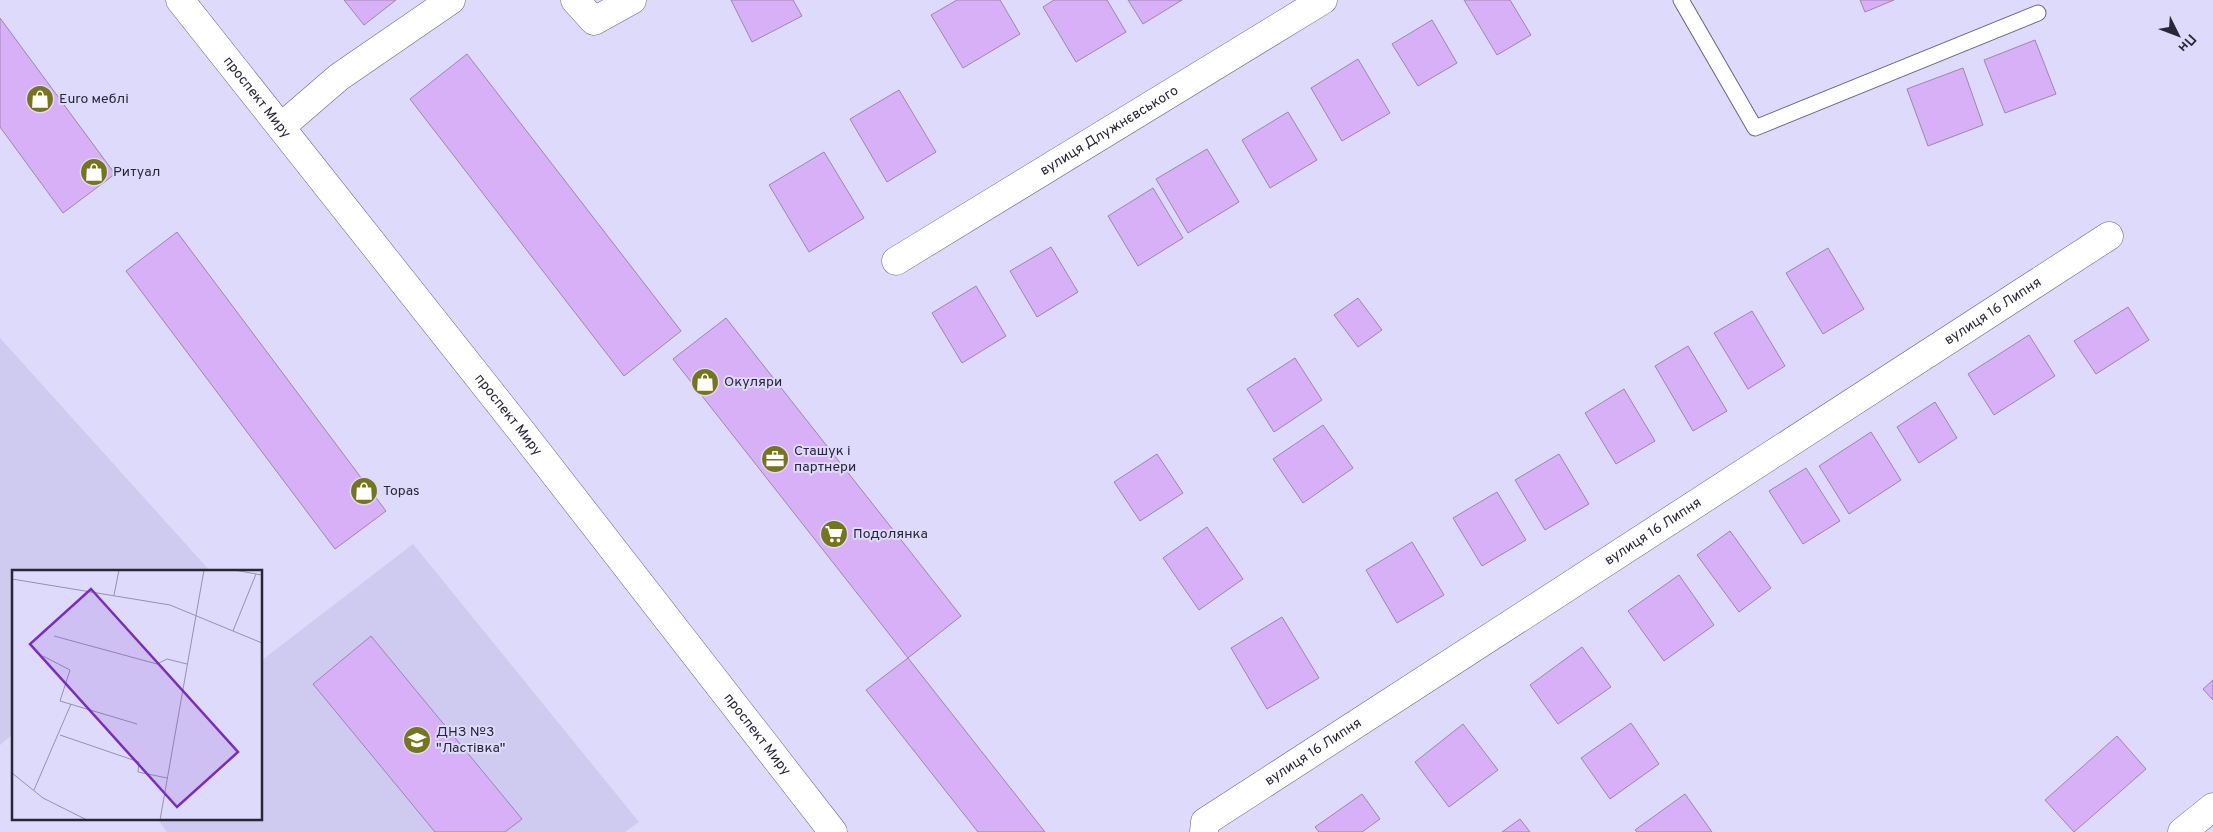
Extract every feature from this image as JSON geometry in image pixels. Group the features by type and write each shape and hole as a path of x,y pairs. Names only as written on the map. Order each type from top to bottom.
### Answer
{"street":[{"name":"проспект Миру","path":"180,0 522,432 833,832"},
{"path":"281,127 339,77 451,0"},
{"path":"575,0 594,21 632,0"},
{"name":"вулиця Длужнєвського","path":"896,262 1323,0"},
{"name":"вулиця 16 Липня","path":"1204,832 1206,822 2109,236"},
{"path":"2182,832 2213,807"}],"lane":[{"path":"1681,0 1755,128 2038,13"}],"shaded area":[{"path":"0,338 209,570 12,570 12,735 0,745"},
{"name":"ДНЗ №3 \"Ластівка\"","path":"413,544 639,822 625,832 167,832 158,820 262,820 262,660"}],"building":[{"path":"344,0 396,0 364,25"},
{"path":"731,0 793,0 802,16 752,42"},
{"path":"957,0 1000,0 1020,34 963,68 931,15"},
{"path":"1054,0 1107,0 1126,32 1076,62 1043,7"},
{"path":"1128,0 1182,0 1143,24"},
{"path":"1464,0 1510,0 1531,35 1497,55"},
{"path":"1860,0 1894,0 1865,12"},
{"path":"0,18 115,174 63,213 0,127"},
{"path":"1432,20 1457,63 1418,86 1392,44"},
{"path":"2035,40 2056,94 2005,113 1984,60"},
{"path":"467,54 681,331 624,376 410,99"},
{"path":"1358,59 1390,113 1342,141 1311,88"},
{"path":"1963,68 1983,125 1928,146 1907,89"},
{"path":"899,90 936,152 887,182 850,119"},
{"path":"1288,112 1317,160 1270,188 1242,140"},
{"path":"1207,149 1239,202 1188,233 1156,179"},
{"path":"824,152 864,218 809,252 769,185"},
{"path":"1153,188 1183,238 1138,266 1108,216"},
{"path":"177,232 386,511 335,549 126,271"},
{"path":"1051,247 1078,292 1037,317 1010,271"},
{"path":"1828,248 1864,309 1823,334 1786,273"},
{"path":"976,286 1006,336 962,363 932,313"},
{"path":"1358,298 1382,330 1358,347 1334,315"},
{"path":"2128,307 2149,340 2096,374 2074,341"},
{"path":"1752,311 1785,366 1748,389 1714,333"},
{"path":"726,318 961,616 908,658 673,359"},
{"path":"2029,335 2055,376 1994,415 1968,374"},
{"path":"1688,346 1727,411 1693,431 1655,366"},
{"path":"1295,358 1322,400 1274,432 1247,389"},
{"path":"1624,389 1655,441 1616,464 1585,413"},
{"path":"1935,402 1957,438 1919,463 1897,427"},
{"path":"1323,425 1353,468 1303,503 1273,459"},
{"path":"1871,432 1901,480 1849,514 1819,466"},
{"path":"1157,454 1183,493 1140,521 1114,482"},
{"path":"1559,454 1589,504 1545,530 1515,480"},
{"path":"1806,468 1840,521 1803,544 1769,491"},
{"path":"1497,492 1526,540 1482,566 1453,518"},
{"path":"1207,527 1243,579 1199,610 1163,558"},
{"path":"1730,531 1771,588 1739,612 1697,555"},
{"path":"1412,542 1444,595 1397,623 1366,570"},
{"path":"1679,575 1714,625 1664,661 1628,611"},
{"path":"1282,617 1319,678 1267,709 1231,648"},
{"path":"371,636 522,819 505,832 435,832 313,684"},
{"path":"1582,647 1611,687 1558,724 1530,685"},
{"path":"908,658 1045,832 978,832 866,690"},
{"path":"2213,680 2213,700 2203,689"},
{"path":"1631,723 1659,764 1610,799 1581,758"},
{"path":"1463,724 1498,770 1449,807 1415,762"},
{"path":"2117,736 2146,769 2074,832 2045,800"},
{"path":"1362,794 1380,819 1362,832 1319,832 1315,827"},
{"path":"1685,794 1712,832 1637,832 1635,830"},
{"path":"1520,819 1530,832 1502,832"}],"place":[{"name":"Euro меблі","path":"40,99"},
{"name":"Ритуал","path":"94,172"},
{"name":"Окуляри","path":"705,382"},
{"name":"Сташук і партнери","path":"775,459"},
{"name":"Topas","path":"364,491"},
{"name":"Подолянка","path":"834,534"},
{"name":"ДНЗ №3 \"Ластівка\"","path":"417,740"}]}
